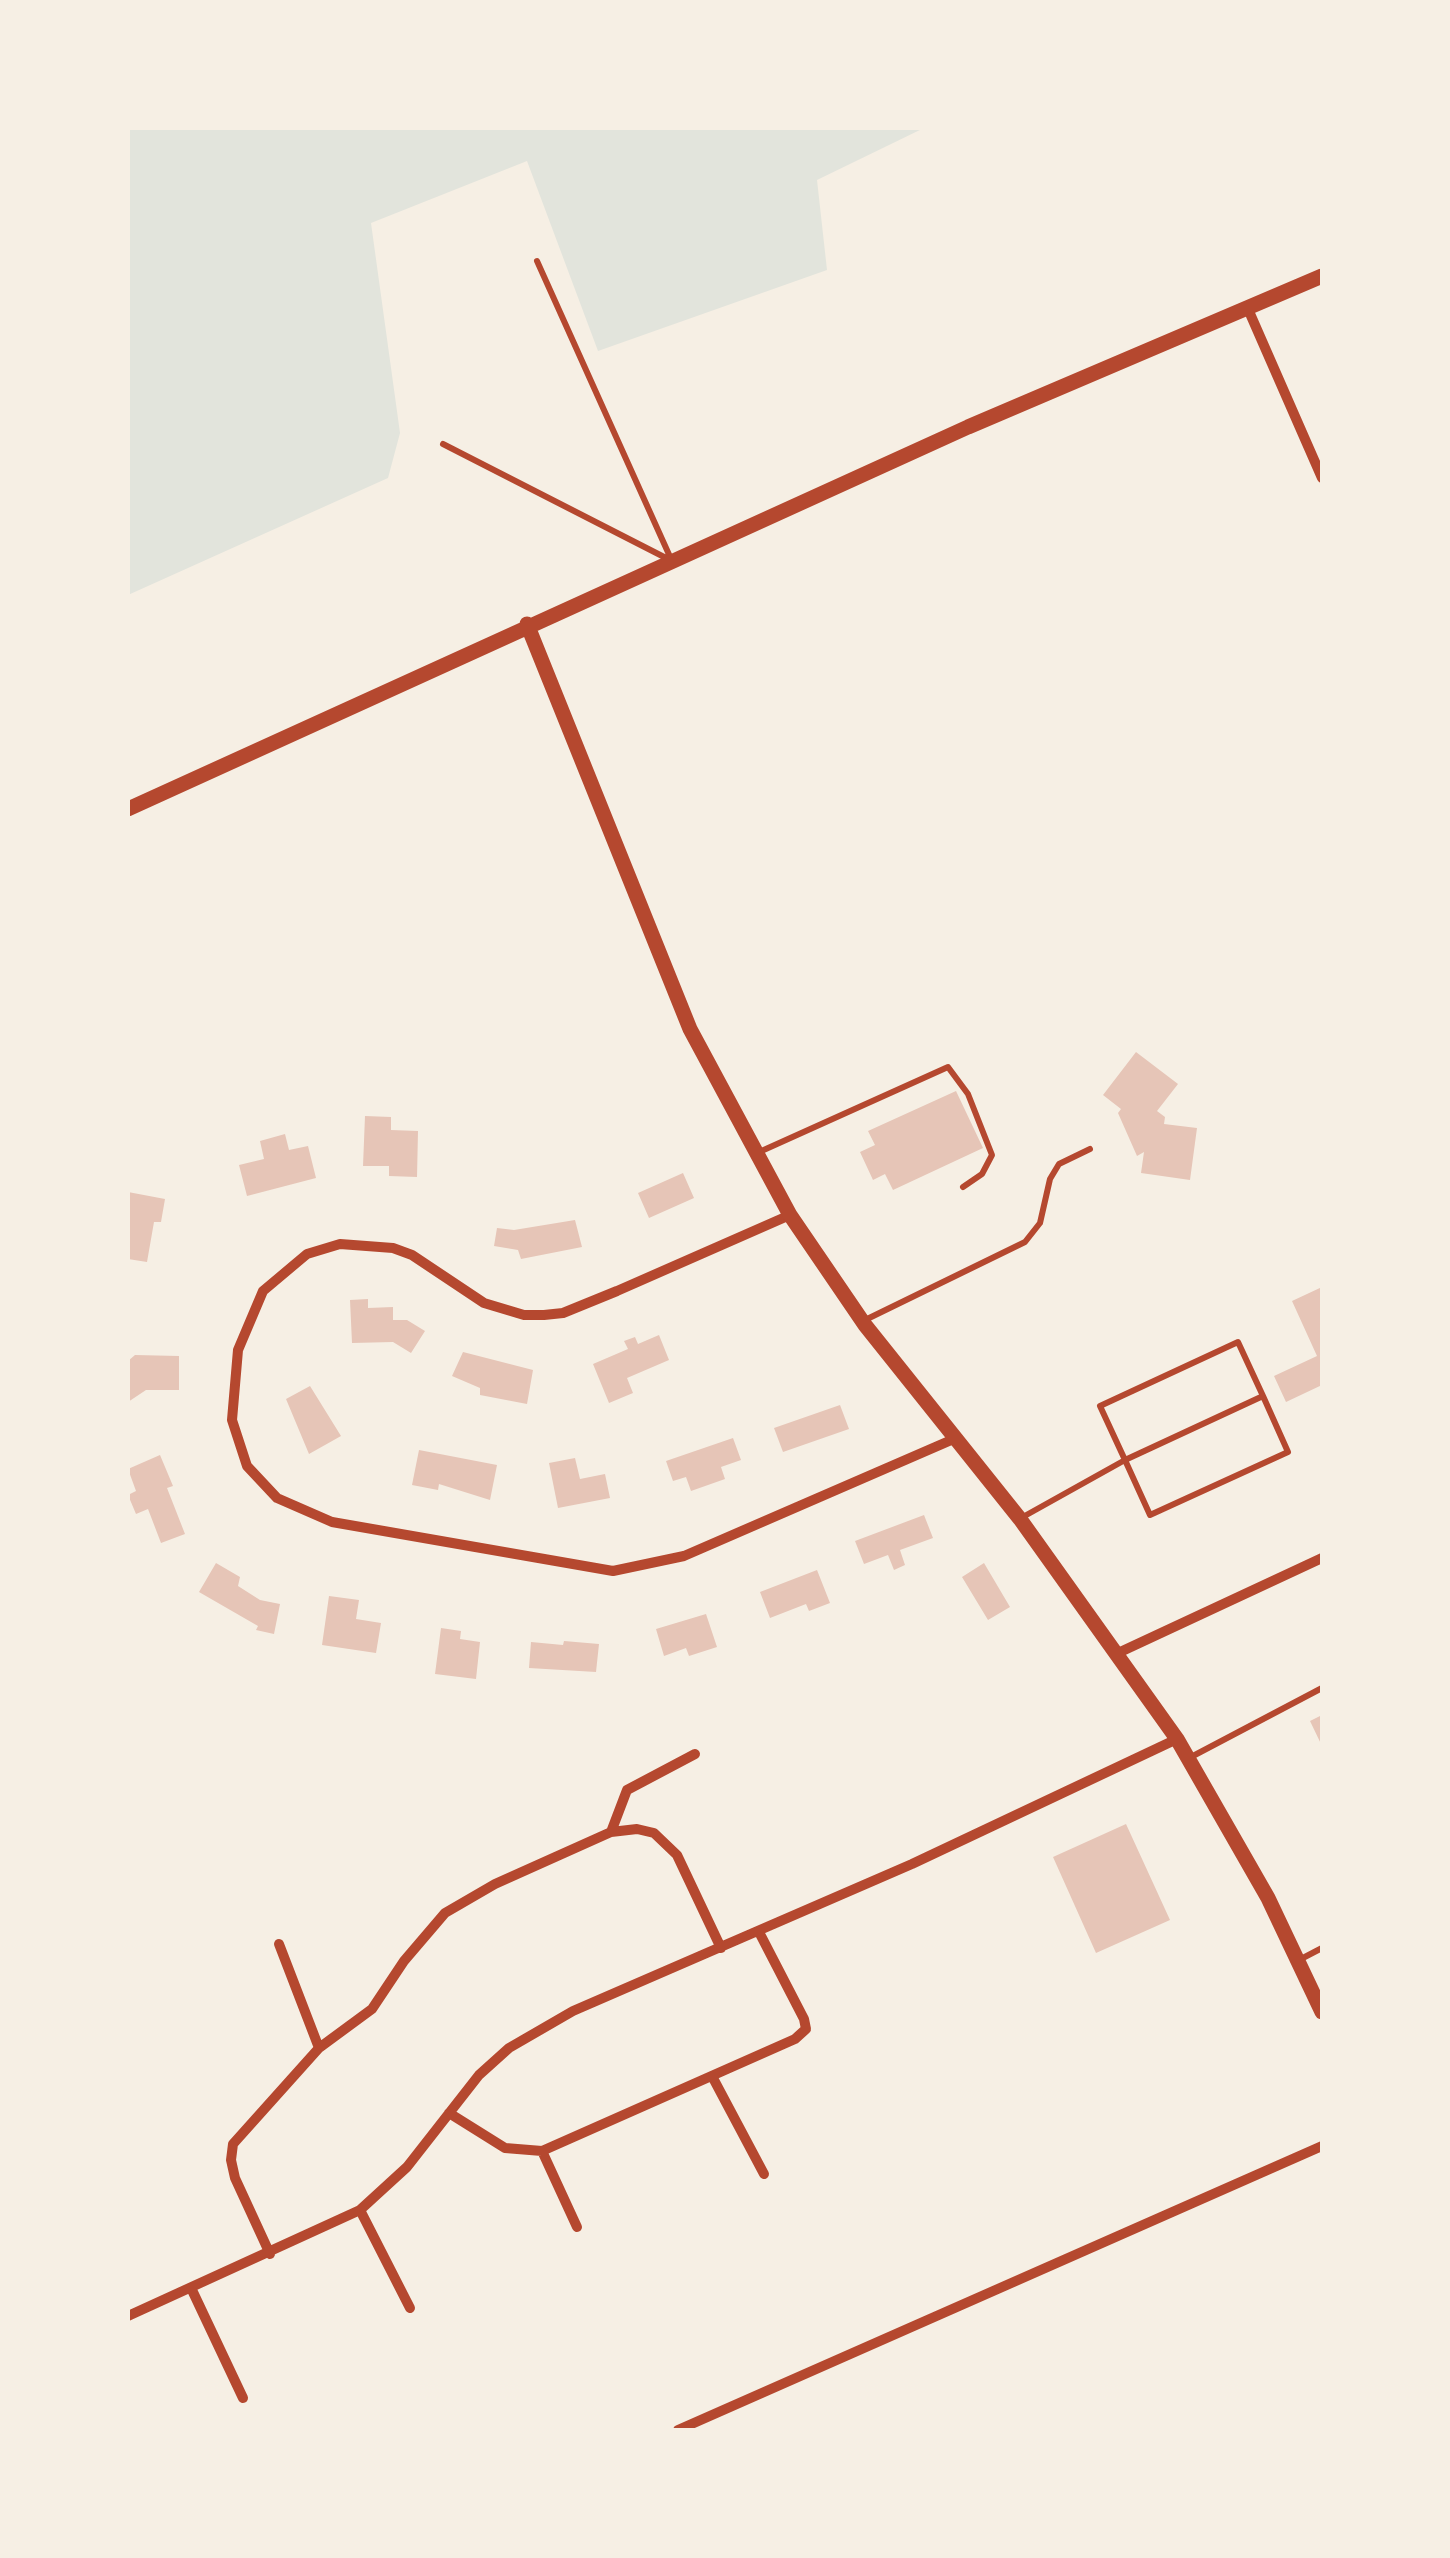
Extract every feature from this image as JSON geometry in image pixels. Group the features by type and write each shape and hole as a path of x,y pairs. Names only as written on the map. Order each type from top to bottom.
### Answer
{"street":[{"path":"128,809 527,624 1322,276"},
{"path":"1248,309 1322,478"},
{"path":"527,624 690,1029 755,1154 790,1215 862,1321 1020,1519 1177,1739 1268,1898 1322,2012"},
{"path":"790,1215 616,1291 563,1312 544,1315 524,1315 484,1303 412,1255 393,1248 340,1244 307,1254 263,1292 238,1350 232,1420 247,1466 278,1498 332,1522 613,1571 684,1556 956,1438"},
{"path":"1118,1653 1322,1558"},
{"path":"128,2316 360,2210 407,2168 449,2113 508,2048 573,2011 1088,1784 1177,1739"},
{"path":"611,1832 627,1790 695,1754"},
{"path":"270,2254 235,2178 230,2160 233,2144 319,2048 372,2010 404,1961 445,1913 495,1884 611,1832 636,1829 654,1833 677,1855 721,1948"},
{"path":"449,2113 505,2148 542,2151 714,2078 806,2029 759,1932"},
{"path":"279,1944 319,2048"},
{"path":"714,2078 764,2174"},
{"path":"678,2430 1322,2146"},
{"path":"542,2151 577,2227"},
{"path":"360,2210 410,2308"},
{"path":"192,2290 243,2398"}],"lane":[{"path":"537,261 672,560"},
{"path":"443,444 672,560"},
{"path":"755,1154 948,1067 968,1094 992,1155 982,1174 963,1187"},
{"path":"862,1321 1025,1242 1040,1222 1050,1179 1059,1164 1090,1149"},
{"path":"1238,1342 1288,1452 1150,1515 1125,1460 1100,1406 1238,1342"},
{"path":"1020,1519 1125,1460 1263,1396"},
{"path":"1188,1758 1322,1688"},
{"path":"1298,1960 1322,1948"}],"shaded area":[{"path":"128,128 924,128 817,180 827,270 598,351 527,161 371,223 400,433 388,478 128,595"}],"building":[{"path":"1136,1052 1178,1084 1157,1111 1165,1117 1164,1124 1197,1128 1190,1180 1141,1173 1144,1152 1137,1156 1118,1113 1121,1109 1103,1095"},
{"path":"956,1091 983,1148 893,1190 885,1174 873,1180 860,1152 875,1145 868,1131"},
{"path":"365,1116 391,1117 391,1130 418,1131 417,1177 389,1176 389,1166 363,1166"},
{"path":"285,1134 289,1150 308,1146 316,1178 247,1196 239,1165 264,1159 260,1141"},
{"path":"683,1173 694,1198 649,1218 638,1193"},
{"path":"128,1192 165,1199 161,1222 154,1222 147,1262 128,1259"},
{"path":"575,1220 582,1247 521,1259 518,1250 494,1246 497,1228 514,1230"},
{"path":"1322,1287 1322,1385 1286,1402 1274,1376 1317,1356 1292,1301"},
{"path":"368,1299 368,1308 393,1307 393,1320 407,1320 425,1331 411,1353 393,1342 352,1343 350,1300"},
{"path":"659,1335 669,1360 627,1378 633,1393 609,1403 593,1364 628,1349 624,1341 635,1337 638,1344"},
{"path":"463,1352 533,1370 527,1404 480,1395 480,1388 452,1376"},
{"path":"135,1355 179,1356 179,1390 146,1390 128,1402 128,1361"},
{"path":"310,1386 341,1436 309,1454 286,1399"},
{"path":"840,1405 849,1429 783,1452 774,1428"},
{"path":"733,1438 741,1460 721,1467 725,1479 691,1491 686,1477 673,1481 666,1461"},
{"path":"419,1450 497,1465 490,1500 439,1484 438,1490 412,1485"},
{"path":"160,1455 173,1486 167,1488 185,1534 161,1543 148,1509 136,1514 128,1495 136,1491 128,1469"},
{"path":"575,1458 580,1479 605,1474 610,1498 558,1508 549,1463"},
{"path":"924,1515 933,1538 900,1550 905,1565 894,1570 888,1555 864,1564 855,1541"},
{"path":"216,1563 240,1577 238,1586 260,1600 280,1604 274,1634 256,1630 258,1626 199,1592"},
{"path":"984,1563 1010,1607 988,1620 962,1577"},
{"path":"817,1570 830,1603 809,1611 806,1604 770,1618 760,1592"},
{"path":"329,1596 359,1600 356,1619 381,1623 376,1653 322,1645"},
{"path":"706,1614 717,1647 689,1656 686,1648 664,1656 656,1629"},
{"path":"441,1628 461,1631 460,1639 480,1642 476,1679 435,1674"},
{"path":"564,1641 599,1644 596,1672 529,1668 531,1642 563,1645"},
{"path":"1322,1715 1322,1746 1310,1721"},
{"path":"1126,1824 1170,1920 1096,1953 1053,1857"}]}
